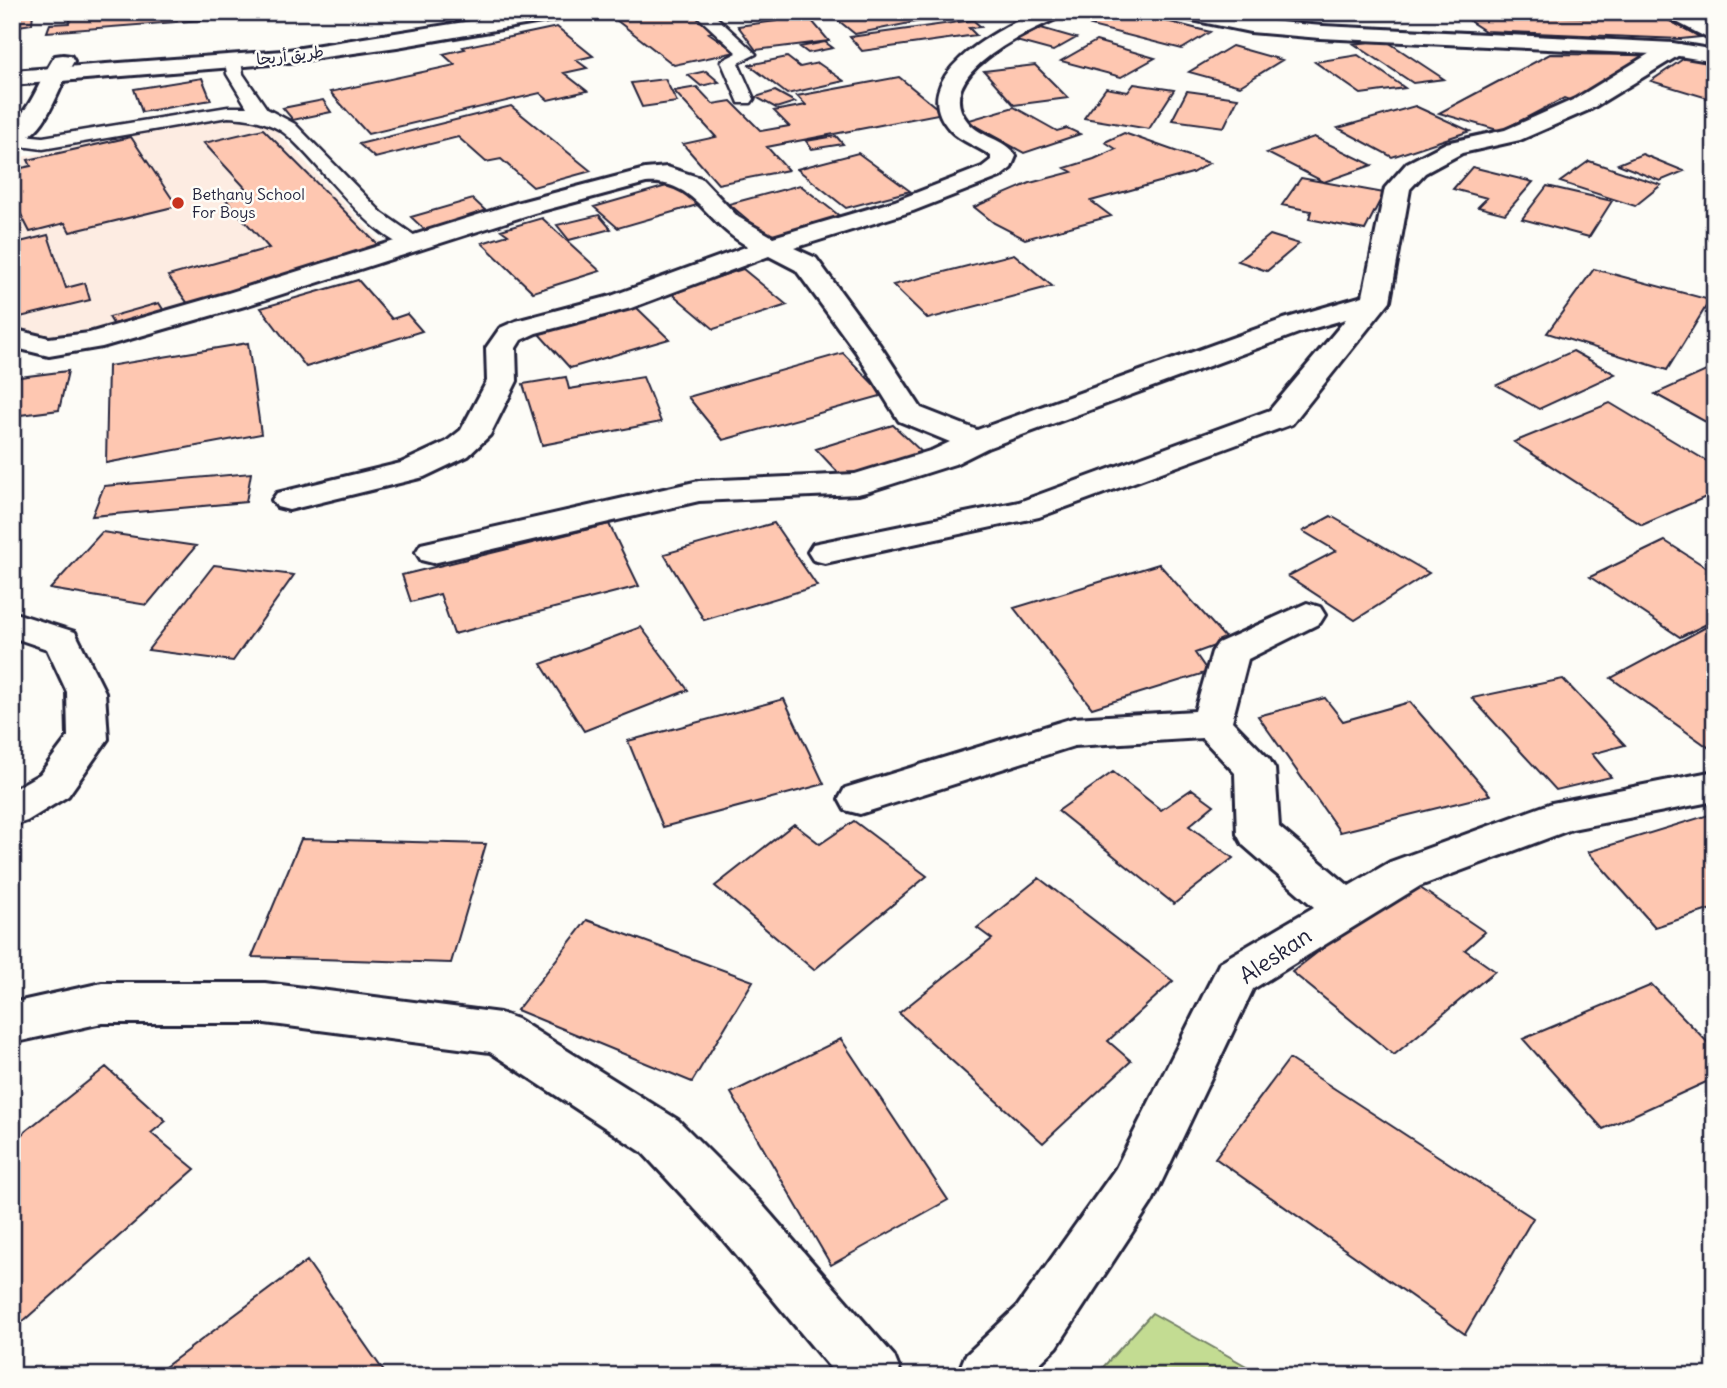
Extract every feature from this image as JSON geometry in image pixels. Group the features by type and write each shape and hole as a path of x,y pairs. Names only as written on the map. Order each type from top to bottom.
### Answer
{"street":[{"name":"طريق أريحا","path":"12,78 58,68 299,41 498,12"},
{"name":"طريق أريحا","path":"12,64 58,68 233,61 397,41 565,12"},
{"path":"289,500 412,470 457,450 474,435 502,381 501,348 509,334 621,302 772,246 904,206 991,172 1002,163 1004,156 999,148 956,125 950,110 950,90 959,73 977,52 1017,27 1055,12"},
{"path":"1180,12 1250,26 1320,32 1673,49 1715,56"},
{"path":"1672,12 1715,36"},
{"path":"825,552 1027,510 1282,417 1376,301 1398,188 1416,168 1454,148 1512,135 1583,104 1673,49"},
{"path":"12,138 38,113 58,68"},
{"path":"12,338 49,347 92,341 238,299 411,242 610,185 645,176 667,174 692,183 729,222 806,264 869,351 910,414 976,441"},
{"path":"433,552 699,491 858,484 944,457 976,441 1294,325 1376,301"},
{"path":"1211,724 1231,652 1307,615"},
{"path":"12,624 62,641 86,692 88,739 54,785 12,810"},
{"path":"860,799 1073,732 1211,724 1255,769 1258,834 1346,909"},
{"name":"Aleskan","path":"985,1376 1037,1326 1133,1185 1236,976 1405,874 1567,814 1715,786"},
{"path":"12,1023 102,1003 265,1003 500,1034 660,1136 740,1219 874,1376"}],"lane":[{"path":"701,12 748,54 729,61 745,99"},
{"path":"233,61 235,74 260,113"},
{"path":"12,138 43,143 228,113 260,113 289,128 375,217 411,242"}],"shaded area":[{"name":"Bethany School For Boys","path":"233,119 268,122 385,247 60,342 12,330 12,159 171,128"}],"green space":[{"path":"1152,1313 1264,1376 1095,1376"}],"building":[{"path":"12,12 33,12 32,24 12,27"},
{"path":"115,12 305,12 47,32 50,24 69,23 72,16"},
{"path":"628,12 692,12 717,31 709,33 736,52 674,65 611,16"},
{"path":"769,12 835,12 814,15 818,20 812,21 829,41 756,50 738,26 776,21"},
{"path":"859,12 940,12 945,16 855,34 834,17"},
{"path":"1116,12 1130,12 1210,32 1182,49 1091,26"},
{"path":"1480,12 1617,19 1663,17 1700,37 1681,39 1485,31 1471,22 1466,14"},
{"path":"973,20 981,27 969,28 976,35 862,51 850,37"},
{"path":"557,27 593,56 576,60 587,68 564,73 587,91 548,100 540,93 368,134 330,92 455,65 443,54 465,49 463,47"},
{"path":"1041,28 1076,38 1053,51 1016,41"},
{"path":"1385,40 1444,79 1413,83 1354,44"},
{"path":"1096,41 1155,58 1121,77 1061,61"},
{"path":"825,42 833,48 808,53 800,47"},
{"path":"1232,46 1282,60 1240,86 1189,72"},
{"path":"1550,54 1647,55 1572,101 1564,98 1501,131 1439,113"},
{"path":"1358,55 1405,88 1361,94 1315,62"},
{"path":"787,57 800,67 818,63 844,81 787,94 749,65"},
{"path":"1686,57 1715,65 1714,100 1651,81"},
{"path":"1035,65 1068,98 1014,105 984,71"},
{"path":"706,71 719,82 701,86 688,75"},
{"path":"899,77 943,113 767,147 788,170 718,184 683,144 716,137 674,91 697,87 713,104 731,101 761,131 789,126 774,111 806,105 797,96"},
{"path":"202,78 211,100 142,112 134,89"},
{"path":"665,79 677,102 642,107 631,83"},
{"path":"1134,84 1174,90 1149,129 1084,118 1106,88 1128,92"},
{"path":"775,91 795,102 776,108 756,97"},
{"path":"1187,91 1238,98 1224,127 1172,120"},
{"path":"323,100 331,112 293,120 283,108"},
{"path":"511,106 591,171 533,187 501,159 486,162 458,137 375,158 359,144"},
{"path":"1415,106 1470,131 1392,157 1338,128"},
{"path":"1014,107 1057,131 1067,128 1080,134 1024,153 966,121"},
{"path":"263,129 382,249 189,305 168,276 269,248 226,200 250,193 204,143"},
{"path":"1124,133 1209,163 1192,173 1091,201 1111,216 1025,239 994,223 974,207 1030,183 1072,172 1065,168 1116,149 1105,142"},
{"path":"836,136 843,144 812,149 806,141"},
{"path":"131,137 177,206 70,232 65,223 30,232 12,197 12,170 31,166 28,160"},
{"path":"1314,137 1372,165 1324,182 1267,153"},
{"path":"858,153 910,191 846,208 797,169"},
{"path":"1642,154 1684,171 1660,181 1618,164"},
{"path":"1589,161 1661,185 1635,206 1560,182"},
{"path":"1472,167 1533,182 1505,214 1478,207 1487,198 1453,189"},
{"path":"1301,178 1384,193 1365,230 1309,219 1311,211 1282,205"},
{"path":"677,183 704,203 618,228 594,207"},
{"path":"800,185 841,217 768,237 729,204"},
{"path":"1547,186 1612,201 1589,237 1522,219"},
{"path":"473,199 490,215 428,233 411,217"},
{"path":"599,215 611,229 569,240 557,225"},
{"path":"542,218 600,271 533,292 482,243 508,235 501,230"},
{"path":"48,235 66,288 85,283 90,300 12,319 12,244"},
{"path":"1270,235 1299,244 1267,271 1238,261"},
{"path":"1014,254 1052,286 928,319 893,285"},
{"path":"743,269 787,305 714,329 670,292"},
{"path":"1594,269 1710,300 1667,370 1547,333"},
{"path":"358,280 392,319 407,314 422,331 306,367 261,308"},
{"path":"159,303 164,311 114,325 109,317"},
{"path":"636,307 669,339 570,368 539,334"},
{"path":"248,343 261,434 106,463 108,366"},
{"path":"1573,351 1615,374 1539,409 1497,385"},
{"path":"843,353 884,395 723,440 688,397"},
{"path":"1715,367 1715,427 1655,394"},
{"path":"68,371 59,410 12,416 12,378"},
{"path":"566,377 569,389 643,377 661,422 542,445 523,384"},
{"path":"1610,403 1715,466 1715,493 1642,525 1514,442"},
{"path":"893,425 925,455 846,481 816,449"},
{"path":"251,473 246,502 92,516 104,486"},
{"path":"1331,516 1429,573 1355,620 1288,576 1336,551 1303,531"},
{"path":"774,523 817,586 704,620 664,554"},
{"path":"609,524 639,586 454,634 440,594 411,602 402,575"},
{"path":"102,532 196,546 147,605 50,589"},
{"path":"1665,541 1715,573 1715,620 1680,637 1590,577"},
{"path":"1159,564 1228,641 1195,653 1208,672 1092,708 1014,608"},
{"path":"214,565 294,575 233,661 148,650"},
{"path":"1708,626 1715,630 1715,752 1611,678"},
{"path":"641,627 688,690 584,731 541,664"},
{"path":"1563,679 1625,745 1592,754 1611,777 1556,790 1472,698"},
{"path":"1325,698 1343,721 1410,702 1490,795 1340,832 1258,716"},
{"path":"784,699 824,784 663,827 628,741"},
{"path":"1113,772 1161,810 1192,789 1214,805 1189,826 1233,858 1174,904 1058,811"},
{"path":"1715,813 1715,908 1655,927 1588,852"},
{"path":"854,821 927,876 814,970 715,886 794,824 820,844"},
{"path":"301,839 486,844 451,963 252,957"},
{"path":"1039,878 1173,981 1108,1041 1131,1061 1043,1143 899,1013 992,939 977,928"},
{"path":"1410,881 1485,932 1465,950 1495,971 1394,1055 1292,972"},
{"path":"587,920 753,981 692,1082 517,1010"},
{"path":"1652,985 1715,1050 1715,1078 1603,1129 1523,1039"},
{"path":"841,1039 948,1200 831,1265 731,1093"},
{"path":"1289,1059 1533,1218 1465,1334 1215,1158"},
{"path":"106,1067 166,1121 151,1133 195,1169 12,1331 12,1142"},
{"path":"307,1261 387,1376 153,1376"}],"place":[{"name":"Bethany School For Boys","path":"178,203"}]}
